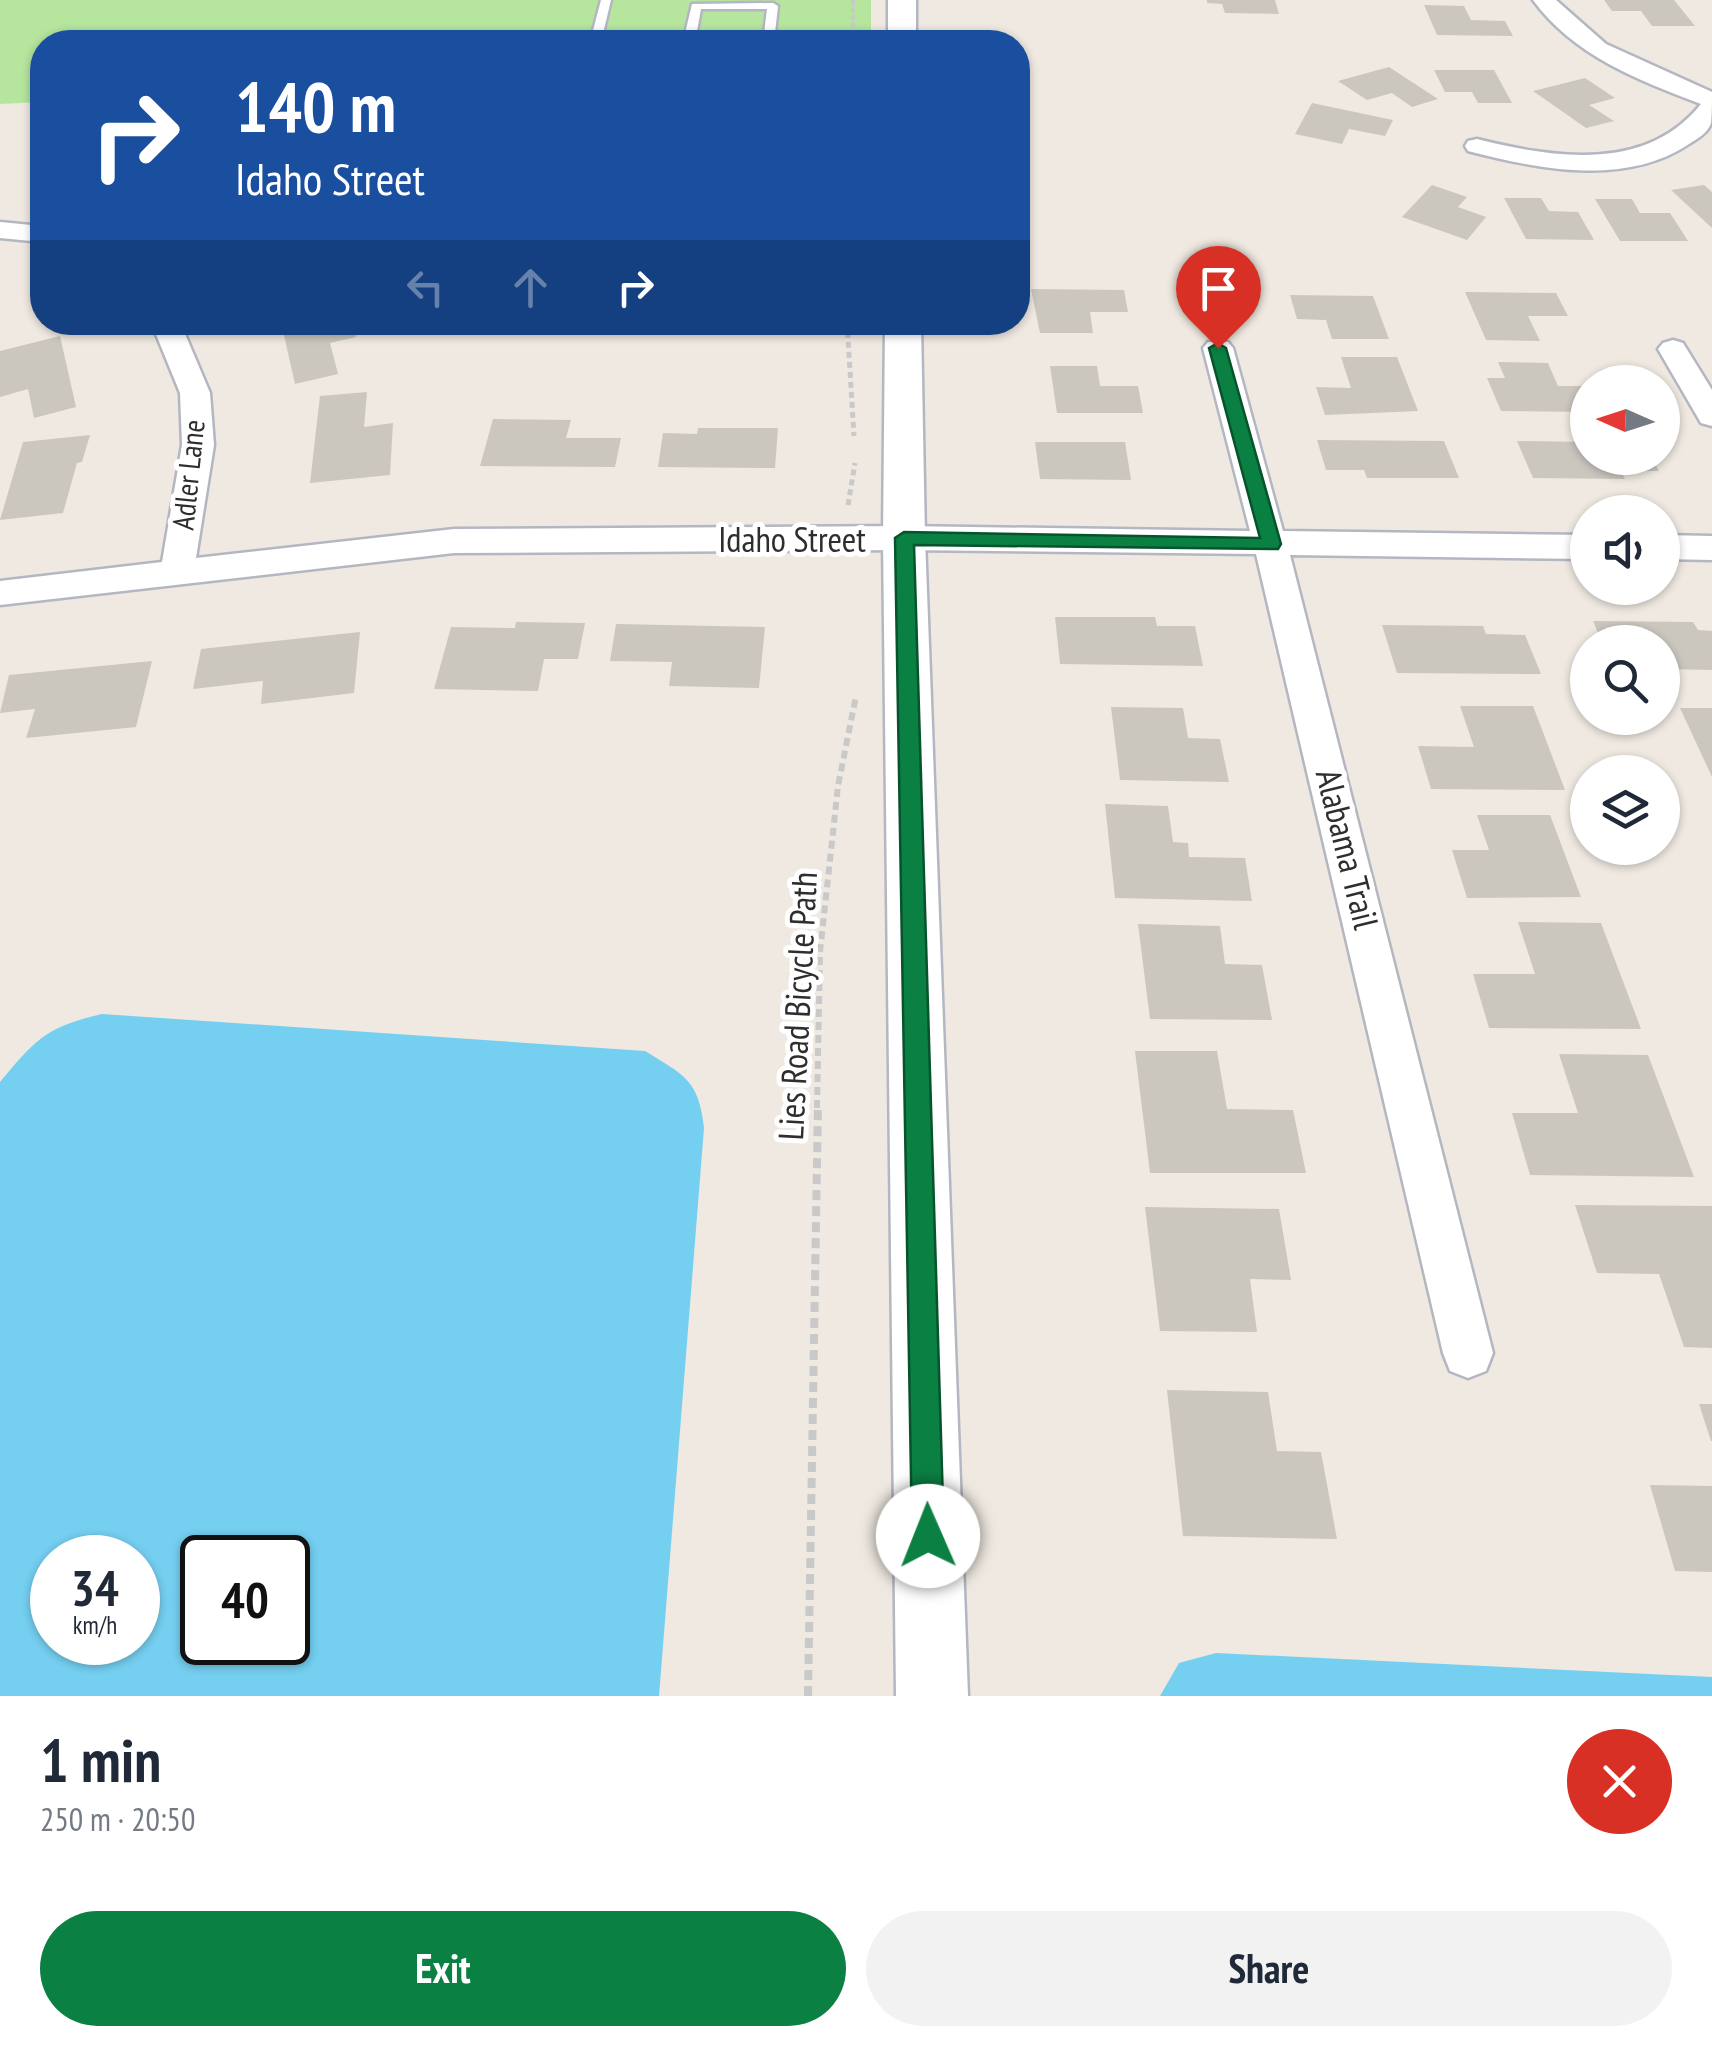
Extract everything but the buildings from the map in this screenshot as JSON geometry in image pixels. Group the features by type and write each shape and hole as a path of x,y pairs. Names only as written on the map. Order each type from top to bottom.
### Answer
{"street":[{"path":"902,0 902,30"},
{"path":"1477,146 1556,163 1627,158 1680,142 1699,130 1712,103 1618,60 1575,33 1544,0"},
{"path":"0,230 30,233"},
{"name":"Adler Lane","path":"171,335 195,393 198,445 177,573"},
{"path":"904,335 904,538 932,1696"},
{"name":"Alabama Trail","path":"1218,348 1271,544 1468,1353"},
{"path":"1673,350 1712,416"},
{"name":"Idaho Street","path":"0,593 454,541 904,538 1570,547"},
{"path":"1680,548 1712,548"}],"lane":[{"path":"598,30 606,0"},
{"path":"692,30 696,6 773,6 771,30"}],"path":[{"path":"853,0 853,30"},
{"path":"848,335 855,464 848,498 850,541"},
{"name":"Lies Road Bicycle Path","path":"808,1696 820,952 838,786 857,691"}],"green space":[{"path":"0,0 871,0 871,30 30,30 30,103 0,104"}],"water":[{"path":"102,1014 645,1051 687,1080 698,1099 704,1128 659,1696 0,1696 0,1082 44,1037 68,1024"},
{"path":"1216,1653 1712,1677 1712,1696 1160,1696 1179,1663"}],"route":[{"path":"928,1536 904,538 1271,544 1218,348"}]}
